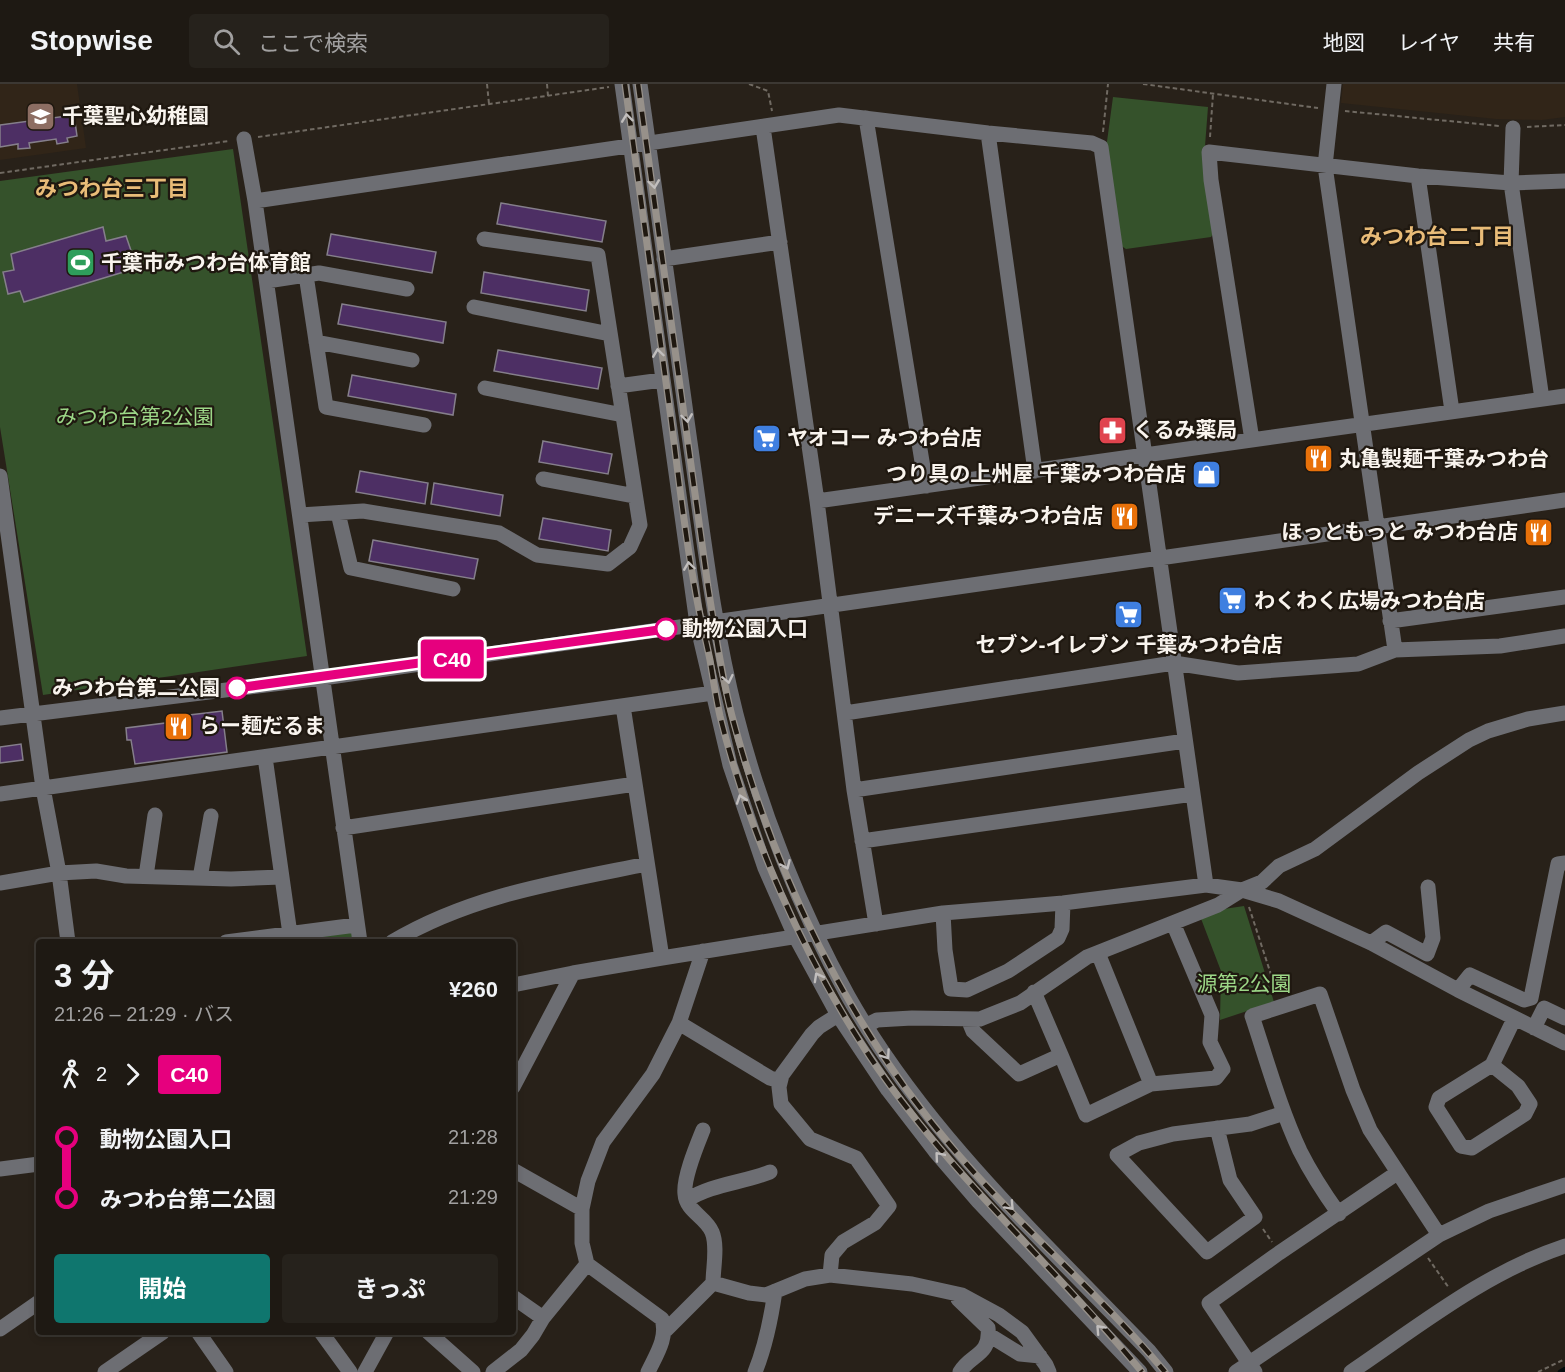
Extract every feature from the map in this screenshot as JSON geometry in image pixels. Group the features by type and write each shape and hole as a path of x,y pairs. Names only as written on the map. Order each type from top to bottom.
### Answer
{"street":[{"path":"640,84 716,622 735,712 765,813 783,859 848,997 902,1079 992,1187 1149,1351 1166,1372"},
{"path":"1334,84 1325,166 1395,650"},
{"path":"622,85 697,624 730,765 765,868 795,936 838,1015 888,1090 978,1201 1140,1372"},
{"path":"255,201 839,115 1092,143 1101,147 1206,885"},
{"path":"866,118 926,486"},
{"path":"769,126 780,242 817,501 854,790 876,924"},
{"path":"1513,128 1511,183 1542,399"},
{"path":"988,133 1035,471"},
{"path":"244,139 267,281 359,939"},
{"path":"1251,440 1211,180 1209,152 1418,176 1511,183 1565,181"},
{"path":"1418,176 1452,411"},
{"path":"300,515 363,511 499,533 537,555 608,564 630,547 640,525 598,255 484,239"},
{"path":"664,258 780,242"},
{"path":"267,281 319,273 407,289"},
{"path":"306,275 326,407 424,425"},
{"path":"474,307 610,334"},
{"path":"316,342 412,360"},
{"path":"618,386 662,380"},
{"path":"485,388 623,415"},
{"path":"817,501 1565,396"},
{"path":"0,476 43,788 68,939"},
{"path":"543,479 635,496"},
{"path":"0,718 323,678 1565,500"},
{"path":"339,513 351,568 453,589"},
{"path":"1390,621 1565,597"},
{"path":"844,713 1174,663 1238,673 1358,664 1395,650 1500,646 1565,636"},
{"path":"0,794 713,693"},
{"path":"623,706 662,958"},
{"path":"867,1025 878,1020 889,1019 980,1019 1020,1003 1087,957 1218,905 1247,891 1262,882 1279,866 1314,849 1418,773 1469,740 1488,731 1528,719 1565,713"},
{"path":"854,790 1185,741"},
{"path":"265,757 290,934"},
{"path":"343,828 635,784"},
{"path":"862,841 1193,794"},
{"path":"146,876 155,815"},
{"path":"200,878 211,816"},
{"path":"1458,990 1470,975 1524,1000 1531,998 1558,864 1565,863"},
{"path":"398,939 454,910 529,887 647,864"},
{"path":"0,883 58,873 96,871 126,876 231,879 282,877"},
{"path":"516,984 703,951 943,913 1063,903 1206,885 1247,891 1279,901 1371,943 1458,990 1565,1043"},
{"path":"1371,943 1386,933 1427,954 1433,938 1428,887"},
{"path":"943,913 945,950 951,989 967,990 1008,971 1059,938 1062,929 1063,903"},
{"path":"1034,992 1086,1115 1151,1084 1216,1078 1223,1069 1210,1042 1212,1015 1173,923"},
{"path":"250,939 356,925"},
{"path":"666,1330 663,1319 587,1264 582,1243 582,1209 588,1181 603,1142 653,1074 679,1023 703,951"},
{"path":"1098,953 1151,1084"},
{"path":"516,1082 573,973"},
{"path":"1339,1214 1316,1181 1299,1150 1284,1113 1252,1016 1320,994 1353,1090 1370,1130 1439,1235"},
{"path":"1534,1028 1544,1008 1565,1018"},
{"path":"830,1275 832,1255 843,1242 875,1223 889,1206 856,1158 810,1139 781,1104 780,1081 812,1034 838,1015"},
{"path":"1491,1065 1518,1086 1530,1104 1525,1114 1472,1148 1461,1146 1436,1107 1439,1098 1491,1065 1514,1018"},
{"path":"968,1019 973,1031 1019,1074 1060,1055"},
{"path":"679,1023 770,1078 780,1081"},
{"path":"1216,1128 1230,1180 1256,1216 1207,1252 1117,1155 1139,1143 1173,1134 1216,1128 1250,1124 1284,1113"},
{"path":"648,1372 666,1330 713,1283 712,1231 691,1209 685,1193 690,1166 703,1130"},
{"path":"0,1169 36,1164"},
{"path":"516,1172 582,1209"},
{"path":"687,1200 700,1191 752,1179 770,1172"},
{"path":"1397,1173 1279,1253 1209,1304 1247,1369 1439,1235 1489,1211 1565,1185"},
{"path":"1351,1372 1482,1283 1534,1256 1565,1246"},
{"path":"493,1372 521,1350 543,1318 587,1264"},
{"path":"713,1283 749,1293 766,1295 805,1279 830,1275 912,1284 962,1295 1022,1332 1049,1372"},
{"path":"755,1372 764,1350 775,1291"},
{"path":"951,1293 988,1328 989,1335 982,1353 963,1367 960,1372"},
{"path":"516,1299 543,1318"},
{"path":"0,1329 36,1304"},
{"path":"105,1372 159,1335"},
{"path":"200,1335 226,1372"},
{"path":"323,1335 350,1372"},
{"path":"365,1372 385,1335"},
{"path":"431,1335 473,1372"},
{"path":"989,1335 1020,1354 1040,1356"}],"path":[{"path":"487,84 489,104"},
{"path":"547,84 548,96"},
{"path":"749,84 768,91 769,126"},
{"path":"1101,147 1108,84"},
{"path":"1143,84 1331,110 1513,128 1565,125"},
{"path":"0,173 622,85"},
{"path":"1209,152 1213,94"},
{"path":"1247,891 1248,906 1281,1007"},
{"path":"1256,1216 1279,1253"},
{"path":"1421,1247 1457,1300"},
{"path":"1538,1372 1565,1359"}],"shaded area":[{"name":"千葉聖心幼稚園","path":"0,84 77,84 86,148 0,160"},
{"path":"1343,84 1565,84 1565,117 1542,120 1496,119 1341,103"}],"green space":[{"path":"1113,97 1208,107 1205,146 1215,230 1211,237 1126,249 1120,245 1106,149"},
{"name":"みつわ台第2公園","path":"233,149 307,656 43,695 0,427 0,181"},
{"name":"源第2公園","path":"1244,906 1274,1002 1220,1020 1221,971 1200,916 1217,910"},
{"path":"349,929 355,939 277,939"}],"building":[{"path":"74,115 77,136 67,138 68,142 57,144 56,139 29,143 30,148 18,149 18,144 0,147 0,125"},
{"path":"501,203 606,221 602,242 497,224"},
{"path":"103,227 106,241 126,236 137,268 24,302 20,291 8,294 3,272 14,270 11,254"},
{"path":"331,234 436,252 432,273 327,255"},
{"path":"484,272 589,290 586,311 481,293"},
{"path":"342,304 446,322 443,343 338,324"},
{"path":"498,350 602,368 598,389 494,371"},
{"path":"352,375 456,394 453,415 348,396"},
{"path":"543,441 612,454 608,474 539,462"},
{"path":"360,471 428,483 425,504 356,492"},
{"path":"434,483 503,495 500,516 431,504"},
{"path":"543,518 611,530 608,551 539,539"},
{"path":"373,540 478,559 474,579 369,561"},
{"path":"222,711 227,752 135,764 131,740 127,740 126,728 181,721 181,716"},
{"path":"21,744 23,760 0,763 0,747"}],"waterway":[{"path":"1560,1372 1565,1369"}],"railway":[{"path":"625,84 684,523 697,598 720,716 732,761 763,849 781,893 822,977 845,1018 900,1099 967,1179 1142,1372"},
{"path":"638,84 721,668 749,775 793,891 849,1001 917,1104 981,1180 1140,1343 1165,1372"}],"bus line":[{"name":"C40","path":"237,688 323,678 666,629"}],"place":[{"name":"千葉聖心幼稚園","path":"41,116"},
{"name":"千葉市みつわ台体育館","path":"80,263"},
{"name":"くるみ薬局","path":"1112,430"},
{"name":"ヤオコー みつわ台店","path":"766,438"},
{"name":"丸亀製麺千葉みつわ台","path":"1318,459"},
{"name":"つり具の上州屋 千葉みつわ台店","path":"1207,474"},
{"name":"デニーズ千葉みつわ台店","path":"1124,516"},
{"name":"ほっともっと みつわ台店","path":"1539,532"},
{"name":"わくわく広場みつわ台店","path":"1233,601"},
{"name":"セブン-イレブン 千葉みつわ台店","path":"1129,614"},
{"name":"動物公園入口","path":"666,629"},
{"name":"みつわ台第二公園","path":"237,688"},
{"name":"らー麺だるま","path":"178,726"}],"district":[{"name":"みつわ台三丁目","path":"112,188"},
{"name":"みつわ台二丁目","path":"1437,236"}]}
